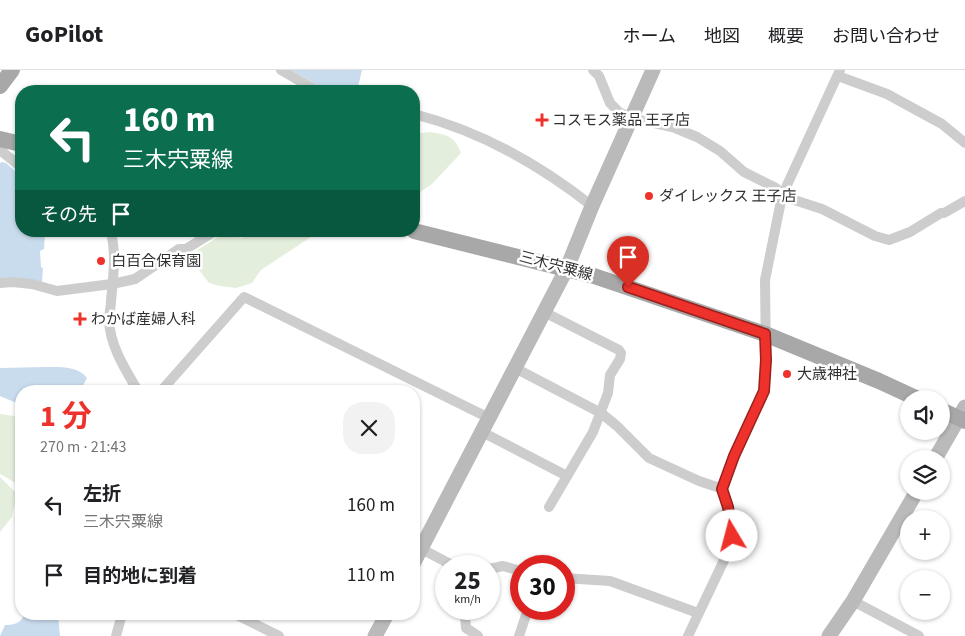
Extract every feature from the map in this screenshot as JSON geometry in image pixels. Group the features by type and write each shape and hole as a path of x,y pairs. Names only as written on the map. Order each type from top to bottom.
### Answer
{"main road":[{"path":"0,86 12,70"},
{"path":"0,139 15,143"},
{"name":"三木宍粟線","path":"420,232 567,268 765,334 900,391"},
{"path":"950,412 963,415"}],"street":[{"path":"281,70 307,85"},
{"path":"592,70 599,76 610,103 619,112 632,118 675,128 698,137 744,172 776,188 782,196 822,209 875,236 890,240 910,232 965,201"},
{"path":"420,545 482,432 567,268 592,206 653,70"},
{"path":"688,636 727,554 732,536 728,507 722,489 734,456 764,391 766,360 764,280 782,196 839,73 887,94 942,124 965,142"},
{"path":"420,116 444,122 494,143 566,186 592,206"},
{"path":"0,150 15,162"},
{"path":"112,237 114,253 109,319 112,339 118,357 134,385"},
{"path":"0,283 32,284 57,291 135,279 180,249 186,249 205,237"},
{"path":"166,385 244,297 489,418"},
{"path":"544,312 619,350 621,353 610,375 608,394 594,432 549,507"},
{"path":"515,368 601,413 649,458 699,481 722,489"},
{"path":"942,450 963,415"},
{"path":"482,432 567,476"},
{"path":"829,636 854,601 911,500"},
{"path":"420,553 435,559"},
{"path":"575,579 610,581 698,613"},
{"path":"854,601 919,636"},
{"path":"116,636 120,620"},
{"path":"247,620 279,636"},
{"path":"375,636 384,620"},
{"path":"466,620 466,628 478,636"},
{"path":"519,636 524,620"}],"green space":[{"path":"430,132 449,137 456,143 461,153 432,184 420,192 420,133"},
{"path":"218,237 311,237 261,270 252,283 236,288 209,283 190,255"},
{"path":"0,414 15,416 15,483 0,474"},
{"path":"0,477 15,492 15,503 12,517 0,532"}],"water":[{"path":"291,70 362,70 358,85 317,85"},
{"path":"0,163 6,163 15,171 15,237 45,237 44,249 40,251 41,267 43,268 42,282 0,279"},
{"path":"63,367 79,371 87,378 83,385 15,385 15,402 0,396 0,368"},
{"path":"21,620 59,620 60,636 0,636 5,625 17,623"}],"place":[{"name":"コスモス薬品 王子店","path":"542,120"},
{"name":"ダイレックス 王子店","path":"649,196"},
{"name":"白百合保育園","path":"101,261"},
{"name":"わかば産婦人科","path":"80,319"},
{"name":"大歳神社","path":"787,374"}],"route":[{"path":"628,287 765,334 764,391 734,456 722,489 728,507 732,536"}]}
